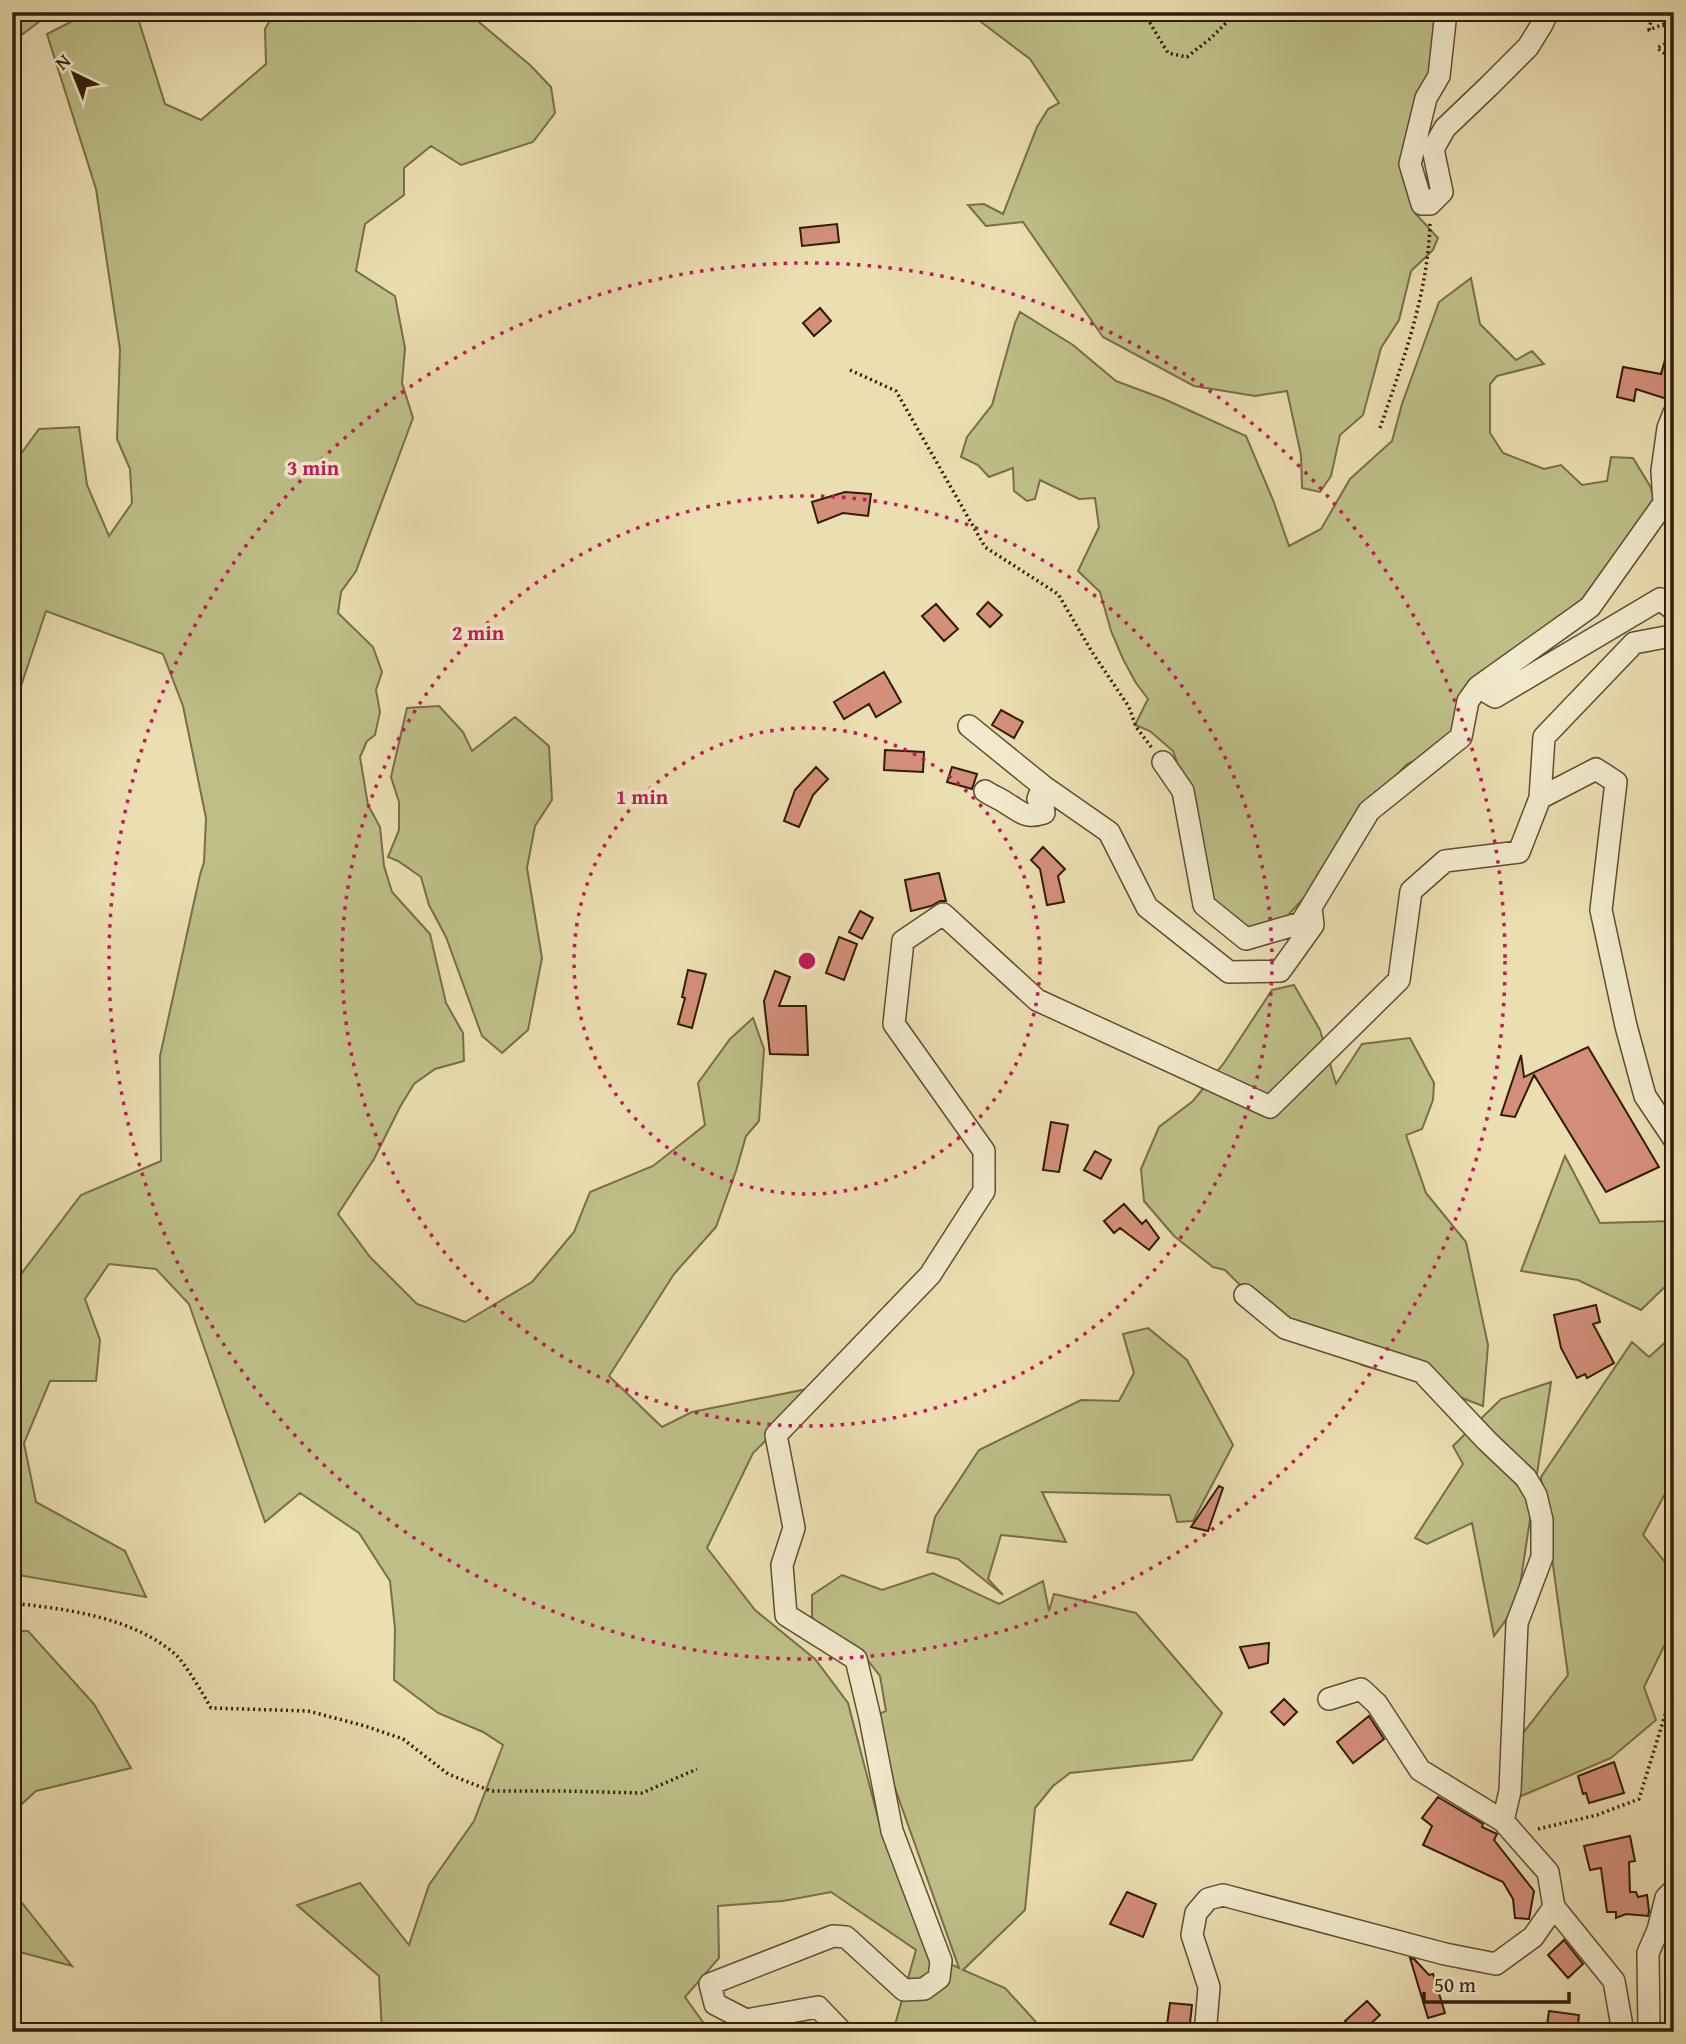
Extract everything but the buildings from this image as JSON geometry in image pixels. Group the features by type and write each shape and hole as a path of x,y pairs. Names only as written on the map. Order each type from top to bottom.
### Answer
{"street":[{"path":"1446,12 1439,76 1426,98 1410,164 1422,204 1430,204 1442,192 1433,149 1445,128 1528,47 1548,12"},
{"path":"1163,762 1184,791 1204,905 1246,939 1301,923 1369,811 1461,737 1468,701 1478,687 1590,607 1669,505 1662,471 1668,429 1674,413"},
{"path":"1478,687 1495,697 1660,599 1674,610"},
{"path":"842,2032 818,2007 746,2020 715,2004 710,1984 833,1936 846,1937 904,1990 925,1989 939,1978 942,1961 892,1831 856,1659 786,1615 782,1565 794,1528 776,1435 930,1275 984,1191 984,1151 894,1024 903,941 943,914 1037,1000 1270,1107 1399,980 1411,891 1445,861 1520,852 1540,798 1544,737 1634,643 1671,636 1674,631"},
{"path":"968,726 1043,786 1109,832 1147,907 1228,972 1280,971 1313,925 1311,907"},
{"path":"1540,798 1596,769 1616,782 1601,910 1626,1026 1645,1096 1674,1139"},
{"path":"985,791 1020,813 1034,816 1044,813 1044,807 1038,799 1043,786"},
{"path":"1245,1295 1285,1328 1422,1372 1526,1478 1536,1495 1542,1520 1542,1557 1517,1623 1509,1828"},
{"path":"1329,1699 1361,1689 1377,1704 1420,1770 1509,1828 1548,1872 1554,1907 1614,1981 1623,2032"},
{"path":"1650,2032 1648,1953 1658,1930 1666,1898 1674,1890"},
{"path":"1206,2023 1209,1987 1192,1935 1196,1913 1208,1899 1223,1895 1446,1954 1496,1964 1533,1937 1554,1907"}],"path":[{"path":"1144,13 1168,52 1187,57 1237,12"},
{"path":"1653,12 1650,30 1674,20"},
{"path":"1664,25 1669,42 1657,48 1667,55 1667,62 1674,66"},
{"path":"1380,428 1424,286 1430,204"},
{"path":"850,370 896,391 985,547 1058,594 1129,707 1136,727 1163,762"},
{"path":"12,1603 92,1616 139,1630 176,1655 211,1707 308,1711 365,1726 403,1739 448,1774 491,1791 642,1793 696,1769"},
{"path":"1509,1828 1597,1815 1639,1799 1674,1686"}],"green space":[{"path":"12,12 52,12 12,42"},
{"path":"90,12 136,12 165,104 201,120 266,64 265,29 275,12 467,12 530,65 551,87 555,113 533,142 461,165 431,146 404,168 404,195 365,224 356,271 395,296 405,348 402,383 413,418 356,571 341,592 338,613 373,647 382,672 376,690 380,712 375,735 367,741 360,757 368,805 380,827 384,866 392,892 430,934 446,1003 463,1033 464,1061 435,1069 414,1084 374,1159 338,1214 370,1257 417,1304 465,1322 532,1282 574,1232 590,1192 653,1166 705,1125 698,1083 730,1039 753,1018 764,1049 759,1121 746,1136 716,1227 674,1274 609,1376 662,1427 692,1412 822,1386 753,1453 707,1548 755,1610 815,1659 848,1703 882,1833 943,1961 959,1968 870,1718 886,1711 880,1676 858,1648 836,1647 812,1617 812,1595 842,1575 882,1590 933,1573 999,1604 1043,1581 1049,1611 1054,1594 1136,1613 1222,1713 1192,1760 1070,1773 1053,1786 1035,1808 1025,1910 963,1970 1005,1988 1045,2032 893,2032 916,1950 831,1892 783,1901 718,1906 719,1958 685,1997 710,2032 382,2032 379,1976 297,1905 360,1883 409,1945 429,1885 474,1821 503,1745 483,1732 438,1713 394,1680 395,1629 390,1581 359,1533 300,1493 265,1522 189,1304 156,1269 109,1264 85,1299 100,1340 96,1381 50,1381 24,1443 36,1502 125,1551 146,1597 12,1574 12,1286 81,1195 161,1161 160,1056 204,862 206,818 183,706 163,654 46,611 12,713 12,466 39,429 79,427 87,485 109,536 132,503 130,469 117,439 120,349 96,189 47,34"},
{"path":"968,12 1442,12 1420,142 1415,213 1438,238 1433,250 1411,271 1399,320 1381,348 1363,415 1340,435 1331,476 1320,492 1302,488 1301,455 1287,391 1255,396 1194,386 1103,337 1023,222 986,226 968,205 984,204 1003,214 1037,127 1048,109 1059,103 1030,59"},
{"path":"1471,278 1480,324 1516,360 1532,351 1544,364 1497,376 1490,384 1490,433 1503,453 1544,469 1561,465 1582,485 1607,481 1611,457 1633,458 1650,486 1662,518 1614,589 1506,662 1451,736 1434,752 1407,764 1360,813 1315,886 1279,925 1252,934 1210,912 1173,751 1150,731 1135,725 1148,699 1123,659 1111,631 1100,592 1078,571 1099,527 1095,498 1079,499 1040,480 1035,499 1027,501 1014,491 1013,468 989,477 978,465 961,457 967,437 992,405 1020,312 1073,345 1116,381 1164,399 1246,436 1289,546 1321,529 1350,479 1392,441 1402,404 1439,302"},
{"path":"439,706 463,732 472,751 515,717 549,746 552,800 535,826 527,868 542,958 528,1030 502,1053 482,1036 446,937 429,905 421,877 388,857 399,830 399,802 391,777 407,708"},
{"path":"1294,985 1320,1030 1336,1084 1362,1044 1410,1038 1434,1083 1433,1100 1422,1129 1406,1135 1426,1193 1466,1242 1488,1345 1483,1406 1415,1380 1362,1365 1268,1313 1225,1270 1213,1267 1174,1236 1144,1201 1141,1169 1159,1127 1193,1101 1224,1063 1272,990"},
{"path":"1565,1156 1600,1223 1674,1221 1674,1278 1641,1310 1578,1280 1521,1271"},
{"path":"1148,1328 1187,1360 1233,1445 1193,1521 1177,1522 1170,1495 1042,1492 1066,1542 1001,1535 988,1579 1003,1595 958,1559 927,1552 935,1517 979,1450 1081,1400 1119,1401 1134,1373 1123,1334"},
{"path":"1674,1338 1674,1477 1643,1535 1674,1573 1674,1626 1644,1687 1656,1720 1611,1758 1519,1797 1520,1737 1568,1675 1541,1477 1632,1342 1649,1357 1669,1339"},
{"path":"1551,1382 1517,1605 1494,1636 1472,1523 1427,1544 1415,1538 1463,1464 1453,1446 1501,1399"},
{"path":"12,1631 28,1631 94,1704 131,1768 36,1791 12,1813"},
{"path":"12,1889 15,1894 72,1966 12,1950"}]}
